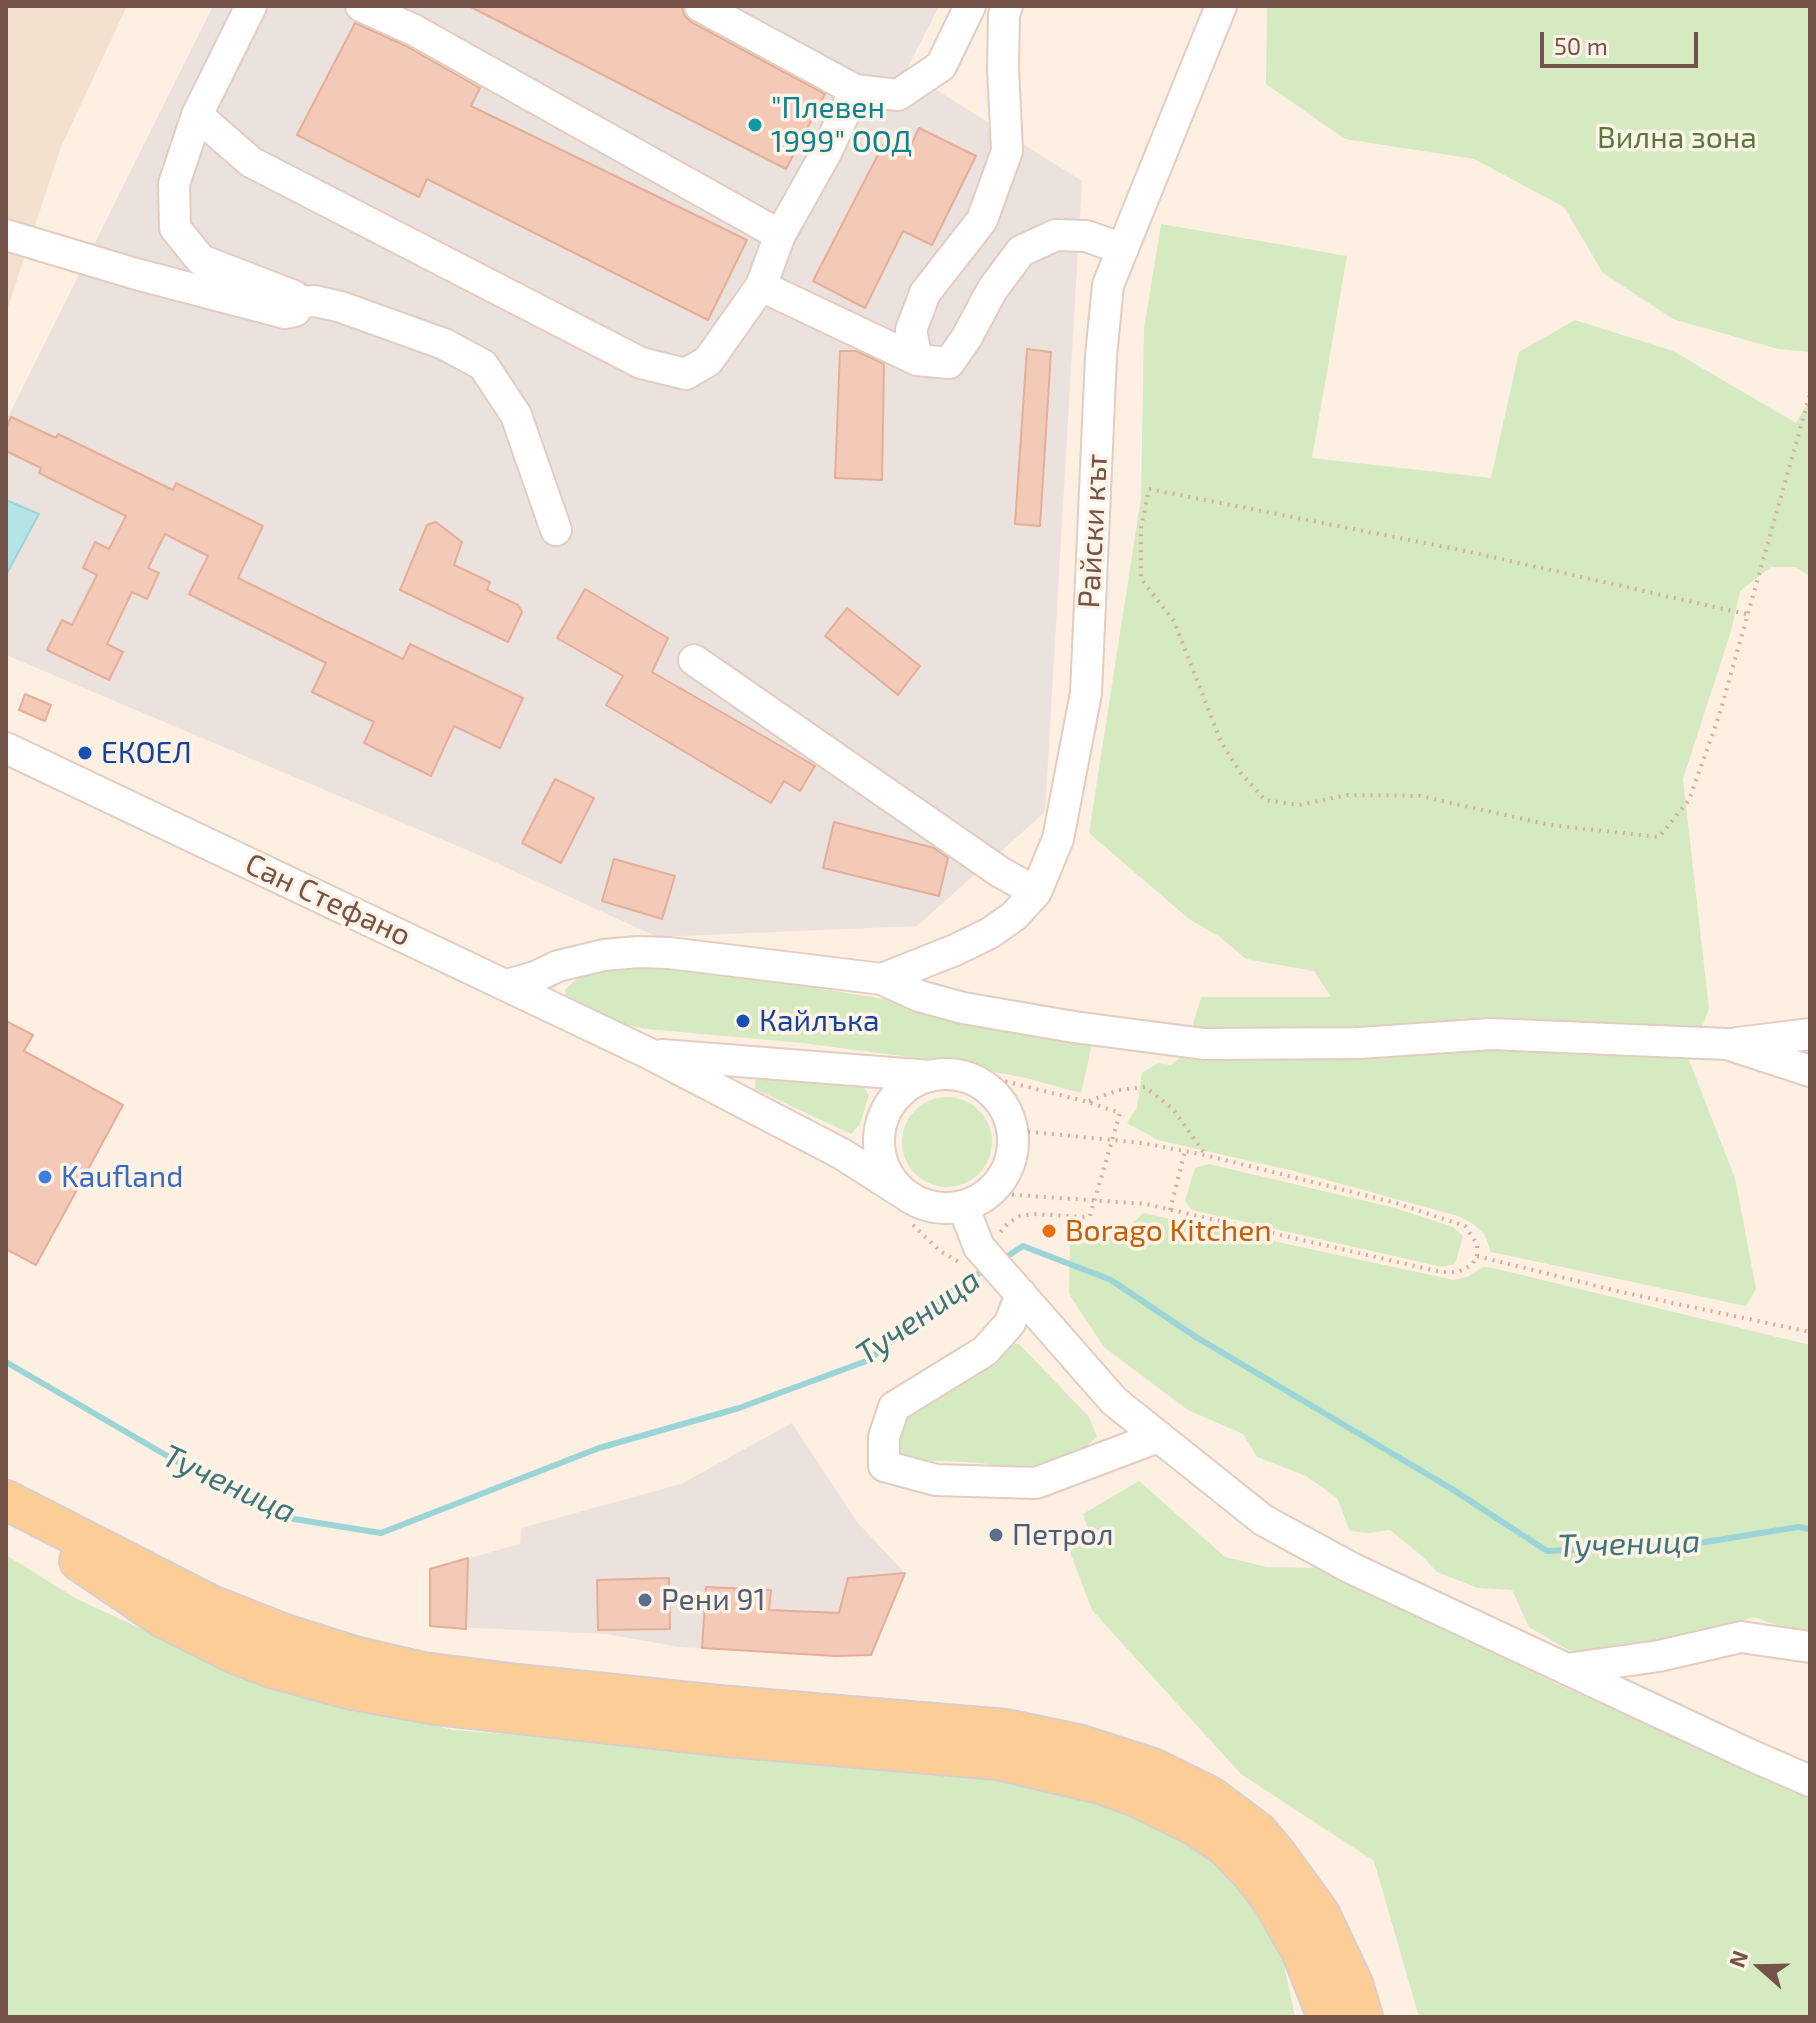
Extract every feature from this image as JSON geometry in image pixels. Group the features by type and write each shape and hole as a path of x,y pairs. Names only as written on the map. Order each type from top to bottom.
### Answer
{"main road":[{"path":"6,1500 178,1590 223,1610 285,1634 393,1666 510,1683 719,1705 1006,1729 1078,1744 1153,1768 1210,1796 1258,1832 1320,1914 1354,1986 1363,2017"},
{"path":"6,1512 163,1618 235,1654 315,1681 436,1705 728,1737 998,1760 1066,1774 1134,1796 1195,1826 1225,1846 1250,1872 1272,1900 1302,1953 1327,2017"}],"street":[{"path":"251,6 197,115 174,184 175,228 201,260 283,291 294,296 298,302"},
{"path":"361,6 414,30 780,235"},
{"path":"700,6 855,90 898,95 941,66 970,6"},
{"path":"917,360 911,330 925,293 982,220 1007,151 1003,68 1004,15 1007,6"},
{"name":"Райски кът","path":"882,979 955,950 990,933 1014,916 1036,892 1058,839 1086,693 1101,356 1108,285 1221,6"},
{"path":"197,115 251,162 641,363 686,374 708,361 761,286 780,235 826,153 855,90"},
{"path":"6,235 136,274 285,313 295,311 298,302"},
{"path":"761,286 917,360 949,363 992,290 1021,251 1056,235 1086,236 1123,249"},
{"path":"298,302 315,301 341,307 444,344 483,365 516,415 556,530"},
{"path":"694,660 1000,872 1036,892"},
{"name":"Сан Стефано","path":"6,748 648,1053 842,1154 914,1200"},
{"path":"507,985 589,959 638,952 882,979 919,996 963,1008 1204,1044 1359,1043 1491,1034 1727,1044 1810,1034"},
{"path":"1727,1044 1810,1071"},
{"name":"Сан Стефано","path":"648,1053 930,1076"},
{"path":"948,1074 966,1077 983,1085 997,1097 1007,1112 1012,1130 1013,1147 1009,1165 1000,1181 975,1200 938,1208 914,1200 898,1188 886,1171 880,1152 880,1132 885,1113 896,1096 912,1083 930,1076 948,1074"},
{"path":"975,1200 997,1267 1010,1323 985,1351 894,1407 884,1437 884,1466 936,1480 1036,1483 1158,1437"},
{"path":"997,1267 1114,1401 1263,1520 1351,1568 1810,1781"},
{"path":"1566,1669 1659,1656 1741,1637 1810,1647"}],"path":[{"path":"1746,614 1466,551 1149,489 1141,528 1141,579 1174,621 1221,742 1240,772 1265,800 1299,805 1347,795 1420,796 1550,825 1659,837 1689,800 1719,716 1810,394"},
{"path":"983,1085 996,1079 1120,1113 1090,1216 1020,1216 997,1267"},
{"path":"1088,1102 1119,1090 1145,1087 1173,1109 1205,1155"},
{"path":"975,1200 1094,1200 1146,1204 1441,1272 1458,1272 1472,1265 1477,1256 1477,1244 1465,1226 1396,1203 1185,1151 1012,1130"},
{"path":"1170,1210 1185,1151"},
{"path":"1477,1256 1621,1292 1810,1332"}],"shaded area":[{"path":"6,6 127,6 61,147 6,313"},
{"path":"213,6 939,6 906,71 1082,181 1045,812 917,926 657,937 481,856 6,655 6,421"},
{"path":"792,1423 857,1522 905,1573 871,1655 836,1656 679,1647 607,1634 430,1626 430,1569 520,1544 521,1528 681,1484"}],"green space":[{"name":"Вилна зона","path":"1267,6 1810,6 1810,352 1778,349 1673,319 1603,273 1564,207 1474,159 1345,139 1266,84"},
{"path":"1161,224 1347,256 1312,458 1491,478 1519,352 1575,320 1673,351 1796,423 1810,399 1810,576 1795,567 1771,567 1740,591 1731,631 1683,779 1709,1009 1689,1060 1735,1178 1756,1289 1746,1306 1491,1252 1485,1235 1458,1216 1294,1171 1158,1140 1127,1123 1137,1108 1142,1073 1158,1063 1171,1065 1184,1055 1201,997 1331,997 1314,971 1246,959 1220,937 1189,919 1089,833 1141,498 1144,329"},
{"path":"625,966 693,968 884,999 922,1009 1093,1040 1081,1093 1026,1078 925,1059 802,1043 647,1029 617,1023 567,1003 565,990 581,975"},
{"path":"761,1074 863,1086 869,1095 860,1124 851,1134 755,1089 755,1080"},
{"path":"938,1097 956,1097 972,1104 985,1117 992,1133 992,1151 985,1167 972,1180 956,1187 938,1187 922,1180 909,1167 902,1151 902,1133 909,1117 922,1104"},
{"path":"1209,1164 1395,1208 1453,1227 1463,1236 1455,1264 1442,1267 1192,1210 1185,1201 1195,1168"},
{"path":"1143,1213 1454,1280 1467,1277 1483,1267 1493,1268 1810,1345 1810,1634 1754,1617 1691,1637 1594,1653 1568,1650 1529,1627 1512,1590 1478,1588 1437,1572 1390,1530 1369,1533 1350,1531 1337,1498 1306,1476 1257,1457 1243,1434 1188,1410 1104,1347 1069,1294 1070,1240 1103,1240 1130,1226"},
{"path":"1010,1344 1019,1344 1089,1417 1097,1437 1071,1460 1032,1473 982,1463 923,1460 902,1453 897,1445 901,1421 911,1408"},
{"path":"1139,1481 1225,1557 1267,1567 1318,1568 1561,1686 1810,1795 1810,2017 1419,2017 1374,1861 1241,1774 1092,1610 1070,1552 1089,1533 1083,1514"},
{"path":"6,1555 77,1599 261,1684 453,1730 994,1772 1083,1793 1155,1821 1216,1857 1246,1892 1280,1945 1295,2017 6,2017"}],"water":[{"path":"6,500 39,514 6,575"}],"building":[{"name":"\"Плевен 1999\" ООД","path":"469,6 682,6 684,15 691,22 825,94 786,169"},
{"path":"355,23 406,46 480,88 471,106 747,240 708,320 427,179 419,197 297,135"},
{"path":"919,128 976,156 932,245 903,231 865,308 813,281 883,145 906,156"},
{"path":"1027,349 1051,352 1040,526 1015,524"},
{"path":"840,351 856,351 884,364 882,480 835,478"},
{"path":"11,417 56,438 58,434 173,490 176,483 263,526 238,578 403,659 410,644 523,698 500,748 454,726 431,776 364,743 374,722 312,692 326,663 189,594 208,556 165,534 148,568 159,573 147,599 132,592 107,644 123,652 109,680 47,650 62,620 72,625 97,575 83,568 95,542 109,549 126,516 39,473 41,468 6,451 6,428"},
{"path":"436,522 462,542 454,565 490,582 487,590 518,605 522,612 508,642 400,590 427,525"},
{"path":"585,589 668,638 652,672 815,766 800,791 784,781 771,803 606,705 623,676 557,638"},
{"path":"847,608 920,666 898,695 825,636"},
{"path":"25,694 51,705 45,721 19,710"},
{"path":"555,779 594,798 561,863 522,843"},
{"path":"834,822 934,848 948,858 939,896 823,868"},
{"path":"614,859 675,876 662,919 602,901"},
{"name":"Kaufland","path":"6,1021 33,1035 24,1051 123,1105 36,1265 6,1249"},
{"path":"468,1558 466,1629 430,1626 430,1569"},
{"path":"905,1573 871,1655 836,1656 702,1648 706,1587 771,1590 769,1610 839,1613 848,1578"},
{"path":"669,1578 670,1629 598,1630 597,1580"}],"waterway":[{"name":"Тученица","path":"1003,1259 1023,1246 1111,1280 1196,1337 1452,1489 1547,1551 1687,1545 1798,1527 1810,1529"},
{"name":"Тученица","path":"6,1362 212,1482 294,1519 381,1533 599,1448 739,1408 869,1360 954,1289 986,1269"}],"place":[{"name":"\"Плевен 1999\" ООД","path":"755,125"},
{"name":"ЕКОЕЛ","path":"85,753"},
{"name":"Кайлъка","path":"743,1021"},
{"name":"Kaufland","path":"45,1177"},
{"name":"Borago Kitchen","path":"1049,1231"},
{"name":"Петрол","path":"996,1535"},
{"name":"Рени 91","path":"645,1600"}]}
